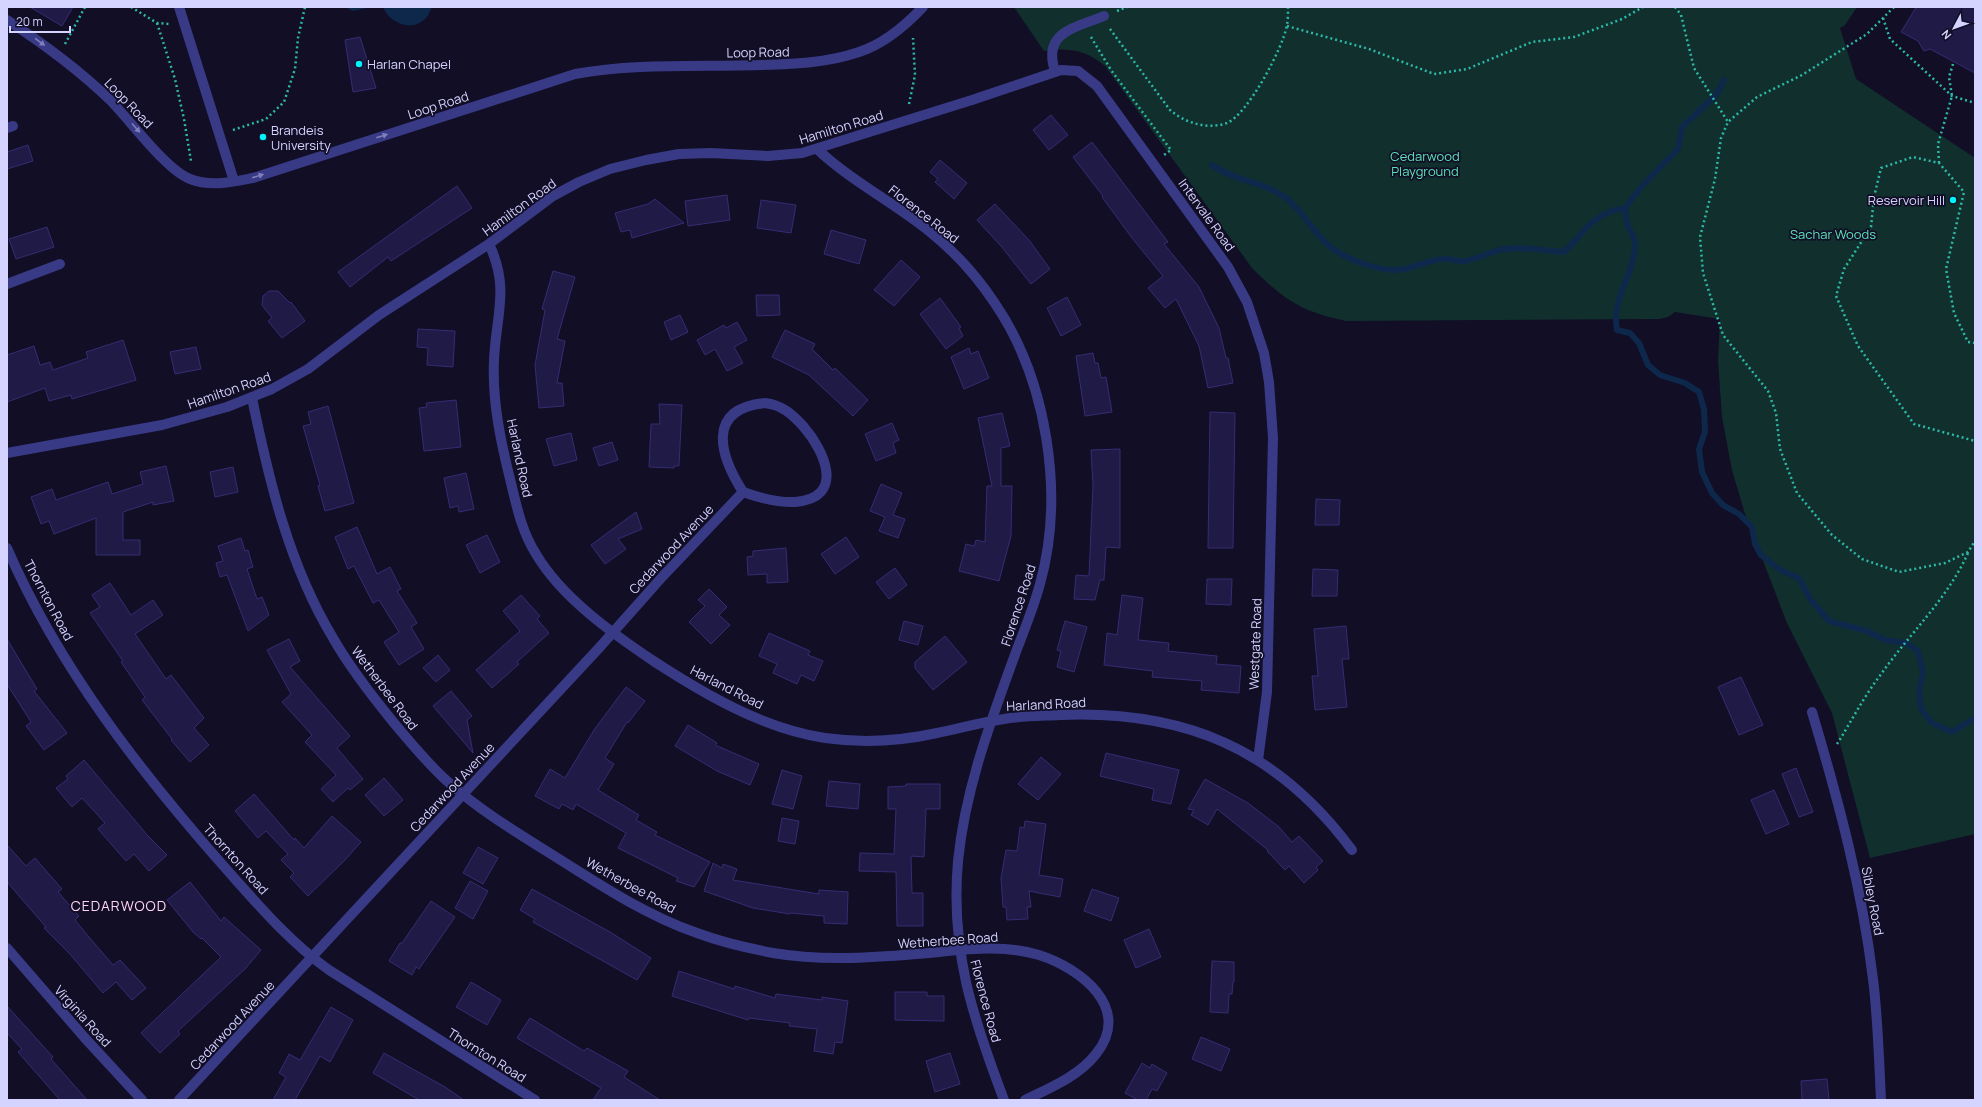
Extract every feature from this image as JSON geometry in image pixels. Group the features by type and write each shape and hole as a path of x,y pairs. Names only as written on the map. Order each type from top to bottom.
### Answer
{"street":[{"path":"180,7 234,181"},
{"name":"Loop Road","path":"7,20 32,36 74,67 111,101 169,164 189,179 212,184 253,178 575,74 606,69 642,66 793,64 833,60 861,52 891,36 924,7"},
{"path":"1055,71 1051,54 1056,40 1066,32 1104,16"},
{"name":"Hamilton Road","path":"7,453 162,425 213,411 272,390 308,369 379,315 489,244 553,196 579,182 616,168 646,160 679,154 711,153 779,156 817,149 978,98 1055,71 1067,69 1078,71"},
{"name":"Intervale Road","path":"1078,71 1097,86 1219,254 1241,290 1252,314 1260,340 1267,367 1271,397"},
{"name":"Florence Road","path":"817,149 842,170 928,231 968,268 1003,316 1025,361 1041,408 1047,445 1050,488 1050,530 1047,556 1035,600 991,721 970,792 960,846 956,894 960,950 974,1017 1004,1100"},
{"name":"Harland Road","path":"489,244 498,268 501,288 494,361 495,404 504,457 528,540 544,566 572,597 613,632 662,666 709,695 762,720 798,732 827,738 884,740 936,734 991,721 1024,717 1098,714 1142,718 1165,722 1196,731 1237,748 1258,760"},
{"path":"7,284 60,264"},
{"name":"Westgate Road","path":"1258,760 1267,692 1273,446 1271,397"},
{"name":"Wetherbee Road","path":"252,398 268,474 281,520 304,582 328,630 362,683 426,760 463,795 552,854 630,901 680,927 717,940 772,953 816,957 885,957 960,950 1002,949 1030,952 1072,970 1096,990 1107,1009 1108,1022 1102,1046 1095,1056 1070,1076 1025,1100"},
{"path":"756,404 774,404 793,416 808,432 823,455 826,464 827,478 820,491 804,500 790,502 773,501 743,492 731,471 725,455 723,442 725,425 734,413 741,408 756,404"},
{"name":"Cedarwood Avenue","path":"179,1100 312,958 388,873 463,795 668,571 743,492"},
{"name":"Thornton Road","path":"7,548 63,654 102,714 125,746 215,856 277,924 312,958 375,1000 535,1100"},
{"name":"Sibley Road","path":"1812,712 1848,846 1869,952 1876,1005 1881,1100"},
{"path":"1258,760 1308,799 1331,823 1352,850"},
{"name":"Virginia Road","path":"7,948 84,1037 142,1100"}],"path":[{"path":"64,46 86,7"},
{"path":"131,7 157,23 166,25 184,20"},
{"path":"219,132 239,129 266,119 284,102 295,70 298,38 305,7"},
{"path":"1126,7 1104,16 1111,30 1170,110 1185,120 1212,126 1228,122 1249,102 1273,62 1287,26 1288,7"},
{"path":"1287,26 1369,49 1434,74 1467,69 1532,42 1574,37 1622,19 1642,7"},
{"path":"1675,7 1681,15 1694,68 1728,122"},
{"path":"1894,7 1868,34 1802,76 1757,97 1728,122 1721,138 1715,179 1700,237 1703,273 1723,335 1768,391 1776,413 1780,449 1797,493 1832,535 1862,560 1899,572 1945,563 1968,552"},
{"path":"1883,18 1890,39 1952,96 1975,103"},
{"path":"908,22 914,42 916,75 908,120"},
{"path":"157,23 175,79 192,166"},
{"path":"1085,24 1104,59 1171,150 1153,163"},
{"path":"1952,64 1949,77 1952,96 1938,144 1940,163 1964,192 1946,269 1954,313 1968,342 1975,343"},
{"path":"1940,163 1913,157 1881,168 1874,197 1871,227 1844,269 1836,296 1858,346 1914,424 1975,441"},
{"path":"1826,761 1879,677 1923,622 1955,578 1975,541"}],"green space":[{"path":"1014,7 1857,7 1845,25 1840,28 1856,79 1975,158 1975,834 1870,858 1832,713 1787,623 1745,514 1732,470 1722,417 1718,361 1720,319 1675,312 1668,317 1659,319 1346,321 1305,309 1274,289 1252,268 1105,66 1091,56 1076,51 1061,49 1044,51"}],"water":[{"path":"345,7 372,7 353,11"},
{"path":"383,7 432,7 427,17 414,25 408,25 402,24 390,18"}],"building":[{"path":"30,7 73,7 62,26"},
{"path":"1918,7 1975,7 1975,73 1930,49 1924,51 1918,41 1901,32 1915,9"},
{"name":"Harlan Chapel","path":"360,37 376,88 353,92 345,40"},
{"path":"1051,115 1068,135 1049,150 1033,130"},
{"path":"1092,142 1168,242 1164,244 1199,287 1219,328 1226,358 1228,358 1233,383 1208,388 1199,346 1176,299 1165,308 1148,288 1163,276 1132,238 1102,197 1103,196 1073,157"},
{"path":"28,145 33,161 7,169 7,152"},
{"path":"940,160 967,183 954,199 935,182 938,179 930,172"},
{"path":"457,186 472,208 391,261 388,257 350,287 338,272"},
{"path":"727,195 730,220 688,226 685,201"},
{"path":"655,199 684,223 632,238 630,230 621,232 615,213 648,204"},
{"path":"761,200 796,205 791,233 757,228"},
{"path":"995,204 1029,240 1050,269 1031,284 1001,246 977,220"},
{"path":"47,227 54,247 16,259 9,239"},
{"path":"831,230 866,240 859,264 824,254"},
{"path":"901,260 920,277 894,306 874,290"},
{"path":"553,271 575,277 557,339 565,341 557,383 562,383 564,406 539,408 535,365 545,310 542,309"},
{"path":"269,291 278,291 290,303 291,302 305,321 282,338 268,321 272,318 262,305 263,296"},
{"path":"756,295 779,295 780,315 757,316"},
{"path":"1067,297 1081,325 1061,336 1047,308"},
{"path":"940,298 961,327 959,328 963,336 946,349 920,314"},
{"path":"680,315 688,332 671,340 664,322"},
{"path":"737,322 747,340 734,347 743,363 727,371 715,349 705,355 697,340 724,325 726,328"},
{"path":"418,329 455,331 453,367 427,365 428,348 417,347"},
{"path":"785,330 815,344 812,349 833,370 835,368 868,400 853,416 809,375 772,357"},
{"path":"123,340 136,380 72,399 71,395 49,401 45,388 7,402 7,355 34,346 40,365 50,362 53,370 88,358 86,352"},
{"path":"196,347 201,369 175,374 170,352"},
{"path":"969,348 971,354 978,351 989,378 964,389 951,357"},
{"path":"1093,353 1095,363 1098,363 1101,378 1106,377 1112,412 1085,416 1076,356"},
{"path":"456,400 461,447 424,451 419,408 427,407 426,403"},
{"path":"659,404 682,405 679,466 674,466 674,468 649,467 651,424 660,424"},
{"path":"328,406 354,503 325,511 318,486 320,485 303,426 311,424 308,412"},
{"path":"1210,412 1235,413 1233,548 1208,548"},
{"path":"1002,413 1010,446 1001,448 1001,486 1012,486 1011,536 999,581 959,571 966,544 974,546 976,540 985,542 987,486 992,486 978,418"},
{"path":"892,423 899,440 893,443 896,453 876,461 865,434"},
{"path":"571,433 577,460 554,466 546,439"},
{"path":"612,442 618,460 599,466 593,448"},
{"path":"1120,449 1120,548 1106,547 1104,580 1100,580 1095,600 1074,599 1076,575 1089,576 1093,485 1091,450"},
{"path":"166,466 174,501 153,505 153,502 123,512 123,540 140,540 140,555 96,555 96,518 54,534 49,521 41,524 31,497 52,489 56,500 108,482 112,494 143,484 140,472"},
{"path":"233,467 238,492 215,497 210,472"},
{"path":"466,473 474,509 459,512 458,506 450,508 444,478"},
{"path":"881,484 902,493 893,515 905,519 898,538 879,531 885,517 870,511"},
{"path":"1316,499 1340,500 1339,525 1315,525"},
{"path":"636,512 642,529 618,539 626,549 605,564 591,545"},
{"path":"357,527 377,574 390,567 401,589 397,591 417,623 411,627 424,649 399,665 384,642 399,632 379,600 373,603 354,566 348,569 335,537"},
{"path":"487,535 500,562 480,573 466,545"},
{"path":"846,537 859,557 835,574 821,554"},
{"path":"241,538 245,551 248,550 253,567 247,569 257,599 262,597 269,615 248,631 227,575 220,577 216,563 223,561 218,546"},
{"path":"786,548 788,582 767,583 767,574 748,575 747,557 753,556 753,551"},
{"path":"895,568 907,585 889,599 876,582"},
{"path":"1313,569 1338,570 1337,596 1312,596"},
{"path":"1207,579 1232,579 1231,605 1206,604"},
{"path":"110,583 131,615 153,600 163,615 135,634 166,679 171,675 204,718 194,728 209,745 190,762 171,740 172,739 142,700 145,697 121,662 123,661 90,613 100,607 92,595"},
{"path":"709,589 727,607 719,615 730,625 711,644 689,622 705,606 698,600"},
{"path":"521,595 540,616 537,619 549,633 517,662 519,664 492,688 476,670 520,631 503,611"},
{"path":"1122,595 1143,598 1138,640 1169,643 1168,651 1217,656 1216,664 1241,666 1239,693 1201,690 1202,681 1152,677 1153,671 1104,665 1107,633 1117,635"},
{"path":"904,621 923,626 918,645 899,640"},
{"path":"1065,621 1087,627 1074,672 1057,667 1061,651 1057,650"},
{"path":"1346,626 1349,659 1342,659 1347,707 1315,710 1312,676 1318,676 1314,629"},
{"path":"769,633 810,651 808,655 823,661 814,681 801,675 797,684 773,673 777,664 759,656"},
{"path":"945,636 967,662 933,690 915,668 915,662"},
{"path":"7,639 37,689 34,691 67,733 44,750 26,726 31,722 7,684"},
{"path":"289,639 300,661 290,667 350,736 337,748 363,779 350,790 348,788 333,802 321,789 336,775 305,742 312,735 282,702 291,694 267,650"},
{"path":"438,655 450,670 436,682 423,668"},
{"path":"1741,677 1763,725 1739,735 1718,687"},
{"path":"626,687 645,701 628,723 627,722 605,758 614,764 598,790 639,815 636,820 657,832 655,835 710,862 694,887 676,881 678,878 618,848 626,833 576,804 573,810 562,804 559,809 535,796 550,769 565,778 594,730"},
{"path":"451,691 472,716 467,720 473,753 433,706"},
{"path":"688,725 717,743 715,745 759,764 750,785 717,771 675,746"},
{"path":"1106,753 1179,770 1171,804 1152,800 1154,789 1100,776"},
{"path":"1041,757 1061,774 1038,800 1018,784"},
{"path":"84,760 148,836 167,855 149,871 134,854 126,861 98,829 105,823 82,798 72,807 56,788 68,779 66,776"},
{"path":"1796,768 1813,812 1799,817 1782,774"},
{"path":"782,770 802,776 793,809 772,804"},
{"path":"384,778 403,800 384,816 365,795"},
{"path":"1205,779 1248,803 1279,827 1292,842 1299,836 1323,861 1316,867 1318,870 1304,883 1289,866 1285,870 1267,851 1268,850 1217,809 1208,825 1191,815 1194,810 1188,809"},
{"path":"829,781 860,784 858,809 826,806"},
{"path":"906,784 940,784 940,809 926,809 924,857 911,856 912,893 923,893 923,926 897,926 896,872 859,871 860,853 894,854 896,809 888,809 888,787 906,786"},
{"path":"1774,790 1789,824 1766,834 1751,800"},
{"path":"254,794 294,840 295,838 304,848 332,816 361,842 308,896 290,877 294,873 281,860 288,854 266,831 258,838 235,811"},
{"path":"782,818 799,821 795,844 778,841"},
{"path":"1025,821 1046,824 1039,875 1063,879 1060,897 1029,891 1031,907 1027,907 1028,919 1007,920 1006,907 1003,907 1001,878 1006,850 1017,851 1020,827 1024,828"},
{"path":"7,845 26,866 35,858 62,889 58,892 79,916 75,920 88,936 113,965 120,960 146,988 132,1000 116,982 103,993 69,953 44,928 46,927 7,882"},
{"path":"478,847 498,858 483,884 463,873"},
{"path":"713,863 722,868 723,864 737,869 733,880 819,894 819,890 848,892 847,924 824,923 824,916 790,914 753,908 704,891"},
{"path":"470,881 488,891 473,919 455,908"},
{"path":"190,882 221,921 224,917 261,950 245,969 178,1031 180,1034 160,1053 141,1033 221,957 202,938 201,939 193,932 167,900"},
{"path":"532,889 610,932 651,958 637,980 533,922 535,919 520,910"},
{"path":"1092,889 1119,898 1111,921 1084,911"},
{"path":"431,901 455,917 419,969 416,967 412,975 389,961 400,943 402,943"},
{"path":"1149,929 1161,957 1136,968 1124,940"},
{"path":"1212,961 1234,962 1234,982 1232,994 1229,994 1228,1013 1210,1012"},
{"path":"679,971 734,989 735,986 775,998 776,994 822,1000 822,997 848,1001 842,1043 835,1042 833,1054 814,1051 817,1029 789,1026 790,1023 749,1018 748,1020 672,996"},
{"path":"471,982 501,1000 487,1025 456,1007"},
{"path":"895,992 927,992 927,996 944,996 944,1021 895,1020"},
{"path":"7,1006 53,1057 51,1059 87,1100 60,1100 18,1052 22,1049 7,1033"},
{"path":"331,1007 353,1020 330,1062 320,1056 295,1100 273,1100 286,1077 279,1073 289,1054 300,1060"},
{"path":"530,1018 584,1051 587,1048 628,1071 624,1077 660,1100 593,1100 601,1088 517,1038"},
{"path":"1201,1037 1230,1049 1221,1071 1192,1059"},
{"path":"384,1053 445,1087 464,1100 419,1100 373,1073"},
{"path":"950,1053 960,1084 935,1092 926,1061"},
{"path":"1142,1063 1150,1068 1152,1064 1167,1073 1157,1091 1152,1089 1146,1100 1138,1100 1125,1093"},
{"path":"1827,1079 1829,1100 1802,1100 1801,1081"}],"waterway":[{"path":"1724,80 1716,95 1682,127 1678,149 1642,186 1625,208 1627,224 1635,243 1634,255 1617,307 1617,330 1630,333 1639,343 1648,365 1660,375 1685,383 1699,392 1704,409 1705,432 1699,449 1702,472 1712,493 1723,505 1739,514 1752,527 1755,544 1761,555 1780,570 1799,578 1810,599 1829,621 1867,631 1885,640 1906,643 1918,651 1923,673 1919,692 1921,709 1932,723 1952,732 1975,718"},
{"path":"1212,165 1230,175 1277,192 1286,198 1320,237 1333,249 1340,253 1367,265 1377,268 1396,270 1443,259 1464,261 1500,250 1512,248 1564,252 1590,224 1605,214 1614,210 1625,208"}],"place":[{"name":"Harlan Chapel","path":"359,64"},
{"name":"Brandeis University","path":"263,137"},
{"name":"Reservoir Hill","path":"1953,200"}],"district":[{"name":"CEDARWOOD","path":"119,905"}],"park label":[{"name":"Cedarwood Playground","path":"1425,164"},
{"name":"Sachar Woods","path":"1833,234"}]}
